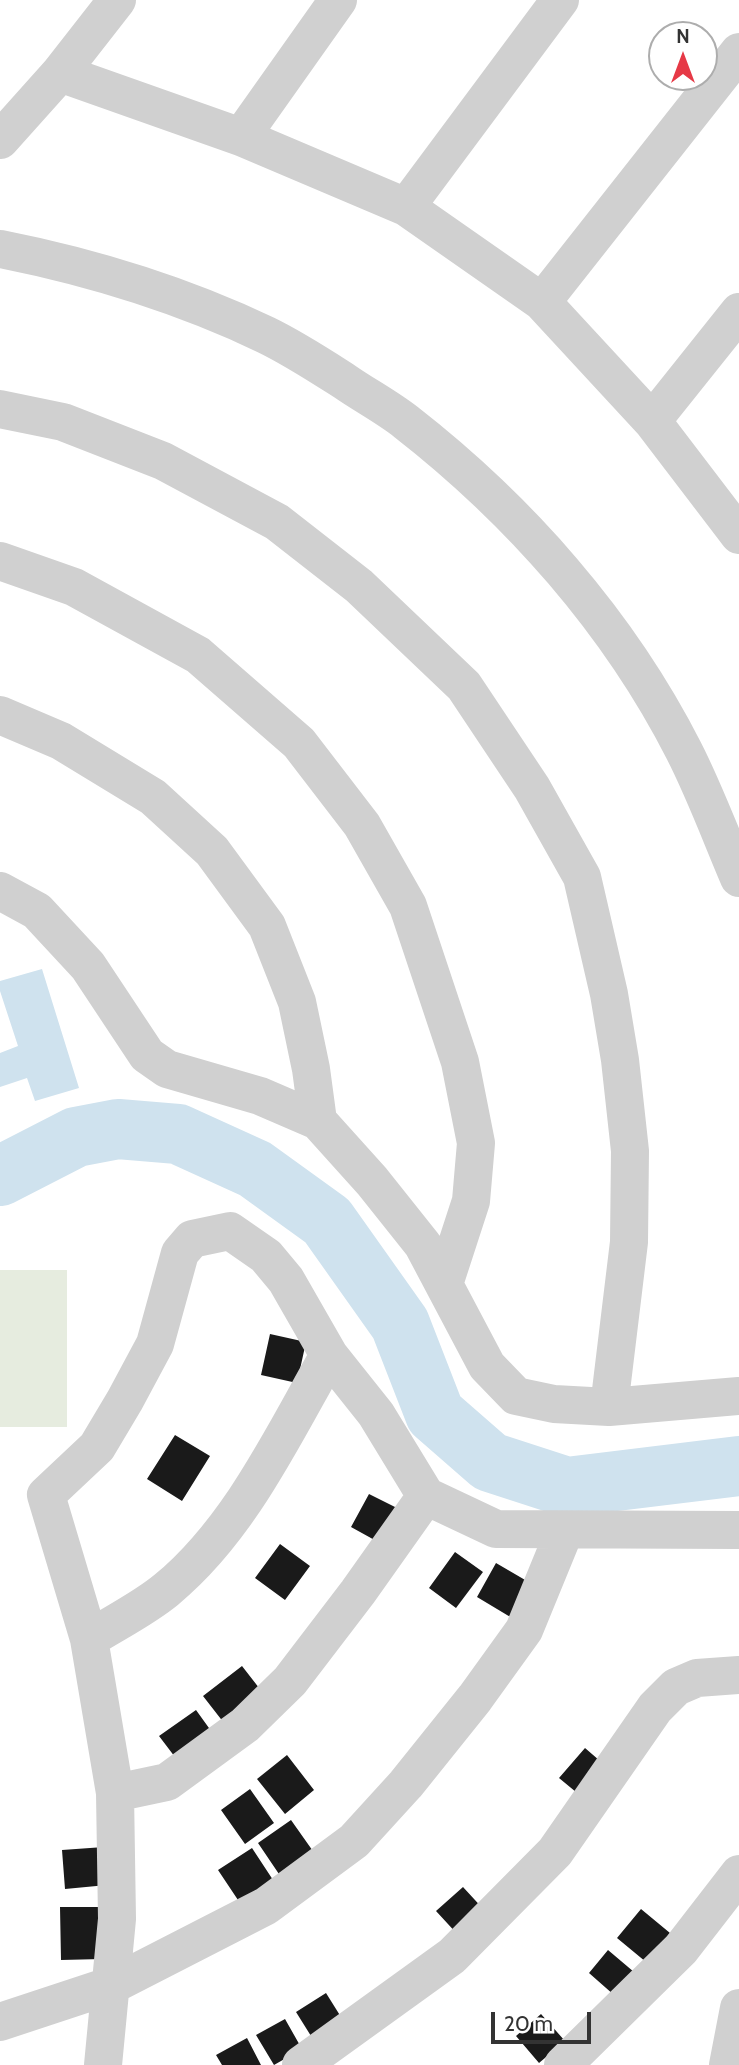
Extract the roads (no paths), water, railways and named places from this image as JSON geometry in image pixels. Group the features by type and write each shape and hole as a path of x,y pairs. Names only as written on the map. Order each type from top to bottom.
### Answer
{"street":[{"path":"0,140 60,74 117,0"},
{"path":"241,137 338,0"},
{"path":"406,207 560,0"},
{"path":"542,302 739,52"},
{"path":"60,74 241,137 406,207 542,302 652,421 739,535"},
{"path":"0,248 121,279 192,303 268,336 405,421 466,473 547,553 601,619 648,688 685,752 739,878"},
{"path":"652,421 739,312"},
{"path":"0,409 63,422 163,461 276,522 359,586 464,686 532,788 582,877 609,994 620,1060 630,1151 629,1242 609,1406"},
{"path":"0,561 74,587 198,655 299,743 362,825 408,906 460,1062 476,1143 471,1201 444,1284"},
{"path":"0,715 61,741 153,797 212,851 267,926 297,1002 312,1069 318,1121"},
{"path":"0,891 37,911 88,966 147,1055 167,1069 260,1096 318,1121 372,1181 423,1245 487,1366 516,1395 554,1404 609,1406 739,1396"},
{"path":"103,2065 117,1919 115,1793 89,1639 46,1495 97,1447 125,1400 155,1344 180,1253 192,1238 230,1231 266,1256 286,1280 329,1355 376,1414 426,1496 496,1529 739,1530"},
{"path":"89,1639 164,1592 202,1556 260,1478 329,1355"},
{"path":"115,1793 167,1782 245,1725 290,1681 426,1496"},
{"path":"0,2022 112,1986 266,1906 354,1841 406,1784 475,1699 524,1630 565,1530"},
{"path":"301,2065 452,1956 546,1862 655,1708 676,1687 697,1678 739,1675"},
{"path":"563,2065 681,1949 739,1874"},
{"path":"728,2065 739,2008"}],"water":[{"path":"42,969 79,1088 35,1101 27,1078 0,1087 0,1053 18,1046 0,991 0,981"}],"waterway":[{"path":"0,1176 76,1137 118,1129 178,1134 255,1169 327,1221 400,1324 435,1414 490,1462 567,1487 739,1466"}]}
